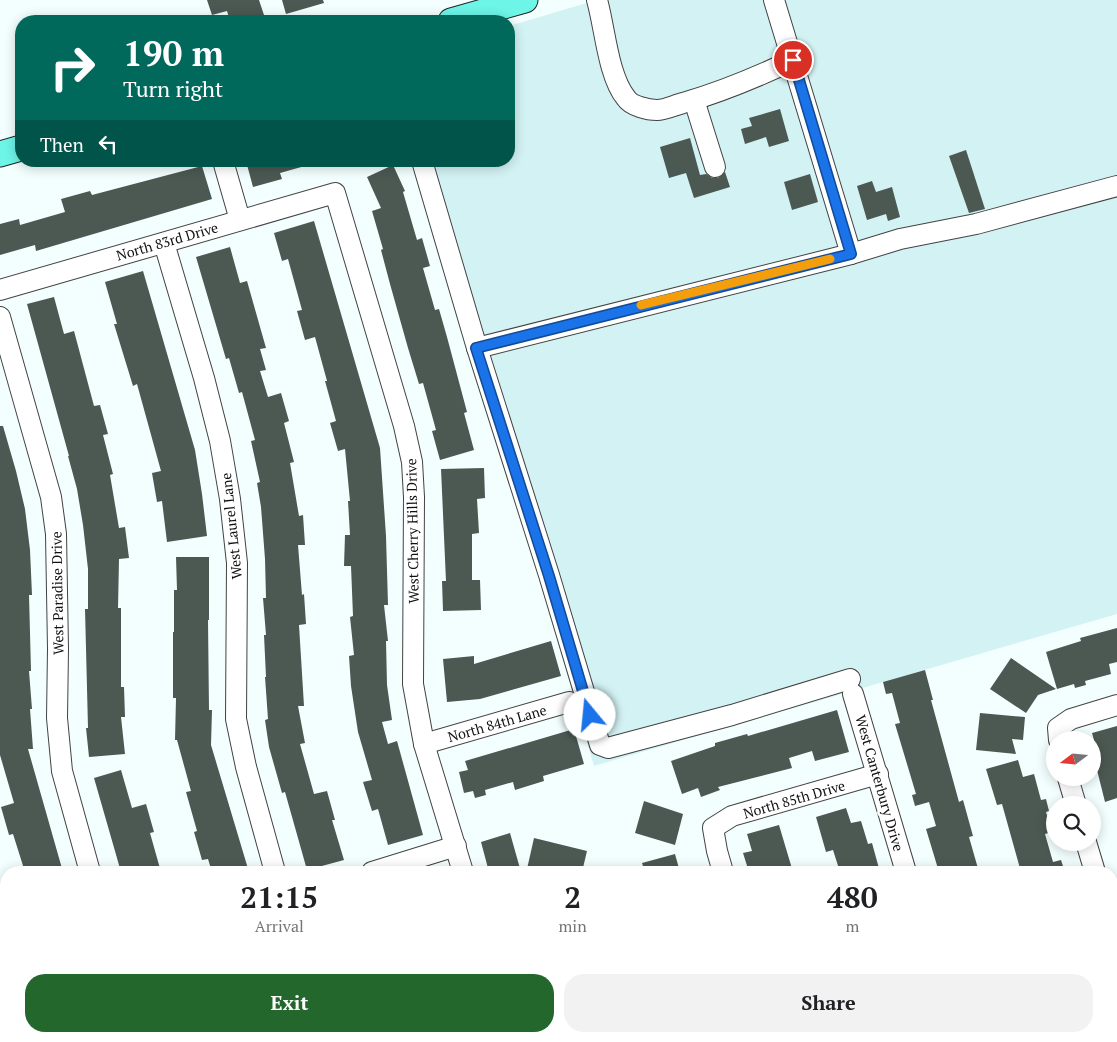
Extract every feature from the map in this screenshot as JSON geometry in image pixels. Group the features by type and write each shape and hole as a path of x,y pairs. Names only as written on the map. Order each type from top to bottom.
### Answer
{"main road":[{"path":"470,15 516,1"},
{"path":"0,154 15,150"}],"street":[{"path":"596,0 616,80 625,98 630,103 658,110 713,95 793,60"},
{"path":"774,0 851,254"},
{"path":"694,100 715,167"},
{"path":"225,167 240,220"},
{"path":"424,167 476,348 851,254 900,239 976,224 1117,186"},
{"name":"North 83rd Drive","path":"0,290 335,192"},
{"name":"West Cherry Hills Drive","path":"335,192 404,426 412,462 413,684 424,744 461,866"},
{"name":"West Laurel Lane","path":"164,243 220,441 230,499 237,563 236,719 246,767 273,866"},
{"name":"West Paradise Drive","path":"0,317 52,506 56,534 57,718 62,771 88,866"},
{"name":"West Canterbury Drive","path":"476,348 549,576 600,744 608,748 732,715 852,687 904,866"},
{"name":"North 84th Lane","path":"424,744 569,702"},
{"path":"1061,731 1071,719 1117,705"},
{"name":"North 85th Drive","path":"721,866 713,828 732,816 878,774"},
{"path":"391,866 456,846"},
{"path":"1089,851 1093,866"}],"shaded area":[{"path":"597,0 1117,0 1117,614 594,766 419,167 515,167 515,24"}],"building":[{"path":"207,0 259,0 264,15 228,15 227,11 212,15"},
{"path":"282,0 323,0 324,3 286,14"},
{"path":"780,109 789,141 769,147 766,137 745,144 741,129 752,126 749,118"},
{"path":"690,138 700,175 706,174 712,178 718,178 725,172 730,187 694,198 686,173 669,178 660,147"},
{"path":"966,150 985,209 969,213 949,156"},
{"path":"202,167 212,199 36,251 35,245 0,255 0,224 19,219 20,225 65,212 61,199 90,191 92,195"},
{"path":"248,167 301,167 280,173 282,179 253,187"},
{"path":"389,167 394,167 405,191 403,192 417,240 422,238 430,266 423,268 435,310 439,309 447,337 467,412 464,413 474,450 440,460 432,431 436,430 423,383 419,384 381,250 383,249 372,211 381,208 367,177"},
{"path":"810,174 818,202 792,210 784,182"},
{"path":"872,181 876,192 892,187 900,217 888,221 886,214 867,220 857,186"},
{"path":"314,221 380,448 386,536 388,605 384,605 388,641 386,641 387,685 392,720 382,722 388,744 397,741 423,835 388,845 378,809 372,811 363,782 372,780 358,732 351,686 349,656 354,655 350,617 353,616 351,566 344,566 345,535 350,535 348,501 350,501 345,449 338,451 330,423 336,421 315,337 305,340 297,311 302,310 288,259 282,261 274,233"},
{"path":"230,247 240,283 247,281 266,348 260,349 266,370 260,371 268,397 281,393 289,421 284,423 294,462 290,463 299,516 303,515 305,545 298,545 306,624 299,625 304,706 298,706 305,743 300,744 314,794 327,791 335,820 332,820 344,860 322,866 306,866 285,792 282,793 269,747 265,720 268,719 263,598 266,598 265,559 257,483 260,482 251,441 255,440 242,392 239,393 229,358 226,359 196,257"},
{"path":"143,271 195,450 207,536 167,542 162,501 157,502 152,473 161,471 137,384 133,386 114,324 117,324 105,282"},
{"path":"54,297 64,334 74,331 94,406 100,405 108,434 103,435 113,474 110,475 119,528 125,527 129,558 119,559 118,608 121,608 121,687 124,687 125,717 121,717 125,754 89,757 86,728 88,728 85,609 88,609 88,569 83,525 69,456 27,304"},
{"path":"0,426 3,426 25,509 30,550 32,595 29,595 31,671 29,671 33,749 28,749 61,866 23,866 13,834 9,835 1,807 14,803 0,755"},
{"path":"484,468 485,498 477,499 479,533 472,534 472,580 480,580 481,610 443,611 442,581 446,581 441,469"},
{"path":"176,557 209,557 208,620 209,710 212,710 211,745 247,866 210,866 208,859 202,860 194,832 197,831 186,792 191,791 177,740 175,740 176,698 173,698 173,632 174,590 177,590"},
{"path":"1117,628 1117,662 1109,664 1111,674 1085,681 1086,685 1075,688 1074,684 1057,689 1046,652 1081,641 1080,638"},
{"path":"551,641 561,676 480,699 447,702 443,659 474,656 474,664"},
{"path":"1011,658 1056,689 1038,695 1026,713 990,689"},
{"path":"925,670 933,700 931,700 959,802 963,800 973,836 969,837 977,866 937,866 926,829 936,826 929,802 915,806 912,795 916,794 895,724 900,723 892,693 886,694 883,682"},
{"path":"837,710 849,752 815,761 812,751 789,758 792,768 718,787 720,790 701,797 698,788 682,794 671,761 715,746 715,743 747,734 748,736"},
{"path":"980,713 1025,717 1023,740 1012,739 1016,754 976,750"},
{"path":"1117,726 1117,798 1105,802 1101,786 1101,731 1099,731"},
{"path":"574,729 584,764 543,776 544,781 515,790 513,782 485,790 486,795 475,798 473,791 464,793 459,772 468,770 465,761"},
{"path":"1018,760 1023,777 1034,774 1041,800 1046,799 1046,851 1050,851 1053,862 1061,860 1063,866 1019,866 1002,804 997,805 986,769"},
{"path":"121,770 132,808 146,804 154,832 150,833 159,866 119,866 94,778"},
{"path":"644,801 683,814 675,845 635,833"},
{"path":"846,808 851,823 861,821 868,844 872,843 878,866 838,866 833,850 826,852 816,817"},
{"path":"779,825 791,866 747,866 743,853 752,851 747,834"},
{"path":"510,833 519,866 487,866 481,842"},
{"path":"534,838 587,851 583,866 528,866"},
{"path":"675,854 678,866 643,866 642,863"}],"slow traffic":[{"path":"641,305 830,259"}],"route":[{"path":"590,715 549,576 476,348 633,307 851,254 793,60"}]}
